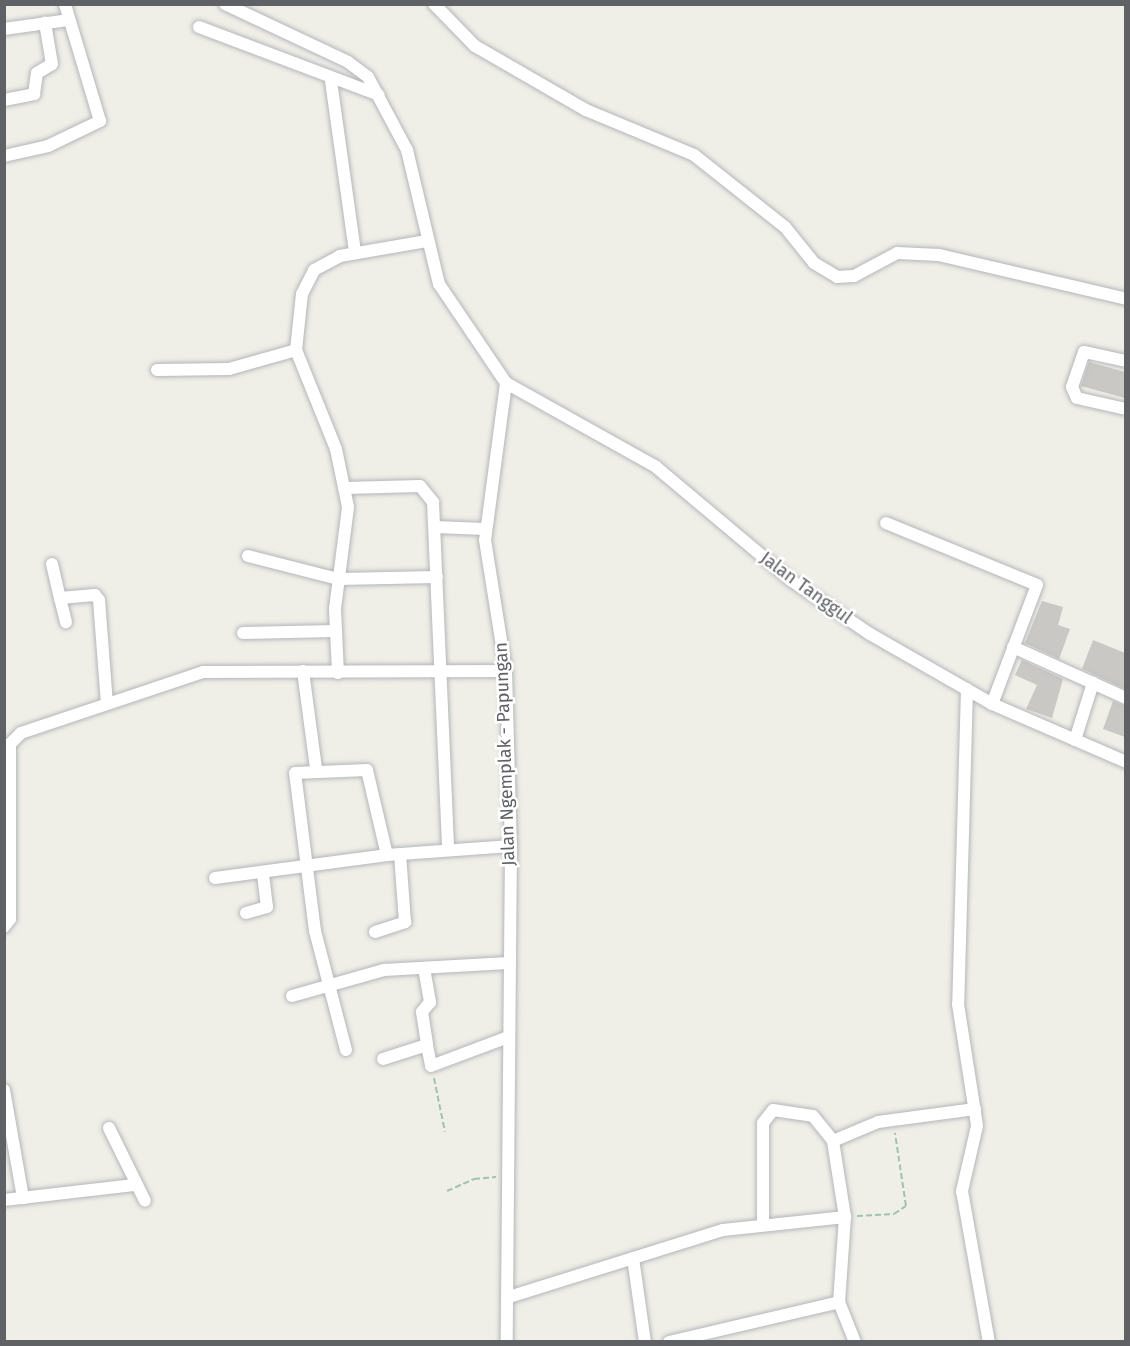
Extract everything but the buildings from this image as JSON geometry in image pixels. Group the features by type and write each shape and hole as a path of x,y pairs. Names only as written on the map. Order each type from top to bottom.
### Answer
{"street":[{"path":"4,156 48,146 100,121 65,4"},
{"path":"225,4 348,62 373,86 407,150 439,284 506,383"},
{"path":"434,4 475,46 586,110 694,155 784,227 813,263 837,277 854,276 897,253 939,255 1125,298"},
{"path":"4,29 69,20"},
{"path":"4,100 35,93 37,73 52,64 45,23"},
{"path":"199,27 331,81 373,86"},
{"path":"331,81 355,251"},
{"path":"338,673 336,631 345,488 296,350 306,282 322,265 355,251 427,241"},
{"path":"157,370 229,369 296,350"},
{"path":"1125,361 1084,352 1072,387 1077,398 1125,409"},
{"name":"Jalan Ngemplak - Papungan","path":"506,383 485,529 506,671 511,846 506,1038 509,1298 507,1341"},
{"name":"Jalan Tanggul","path":"506,383 656,467 792,581 967,690 992,704 1125,762"},
{"path":"345,488 427,488 435,527 448,850"},
{"path":"886,523 1036,583 992,704"},
{"path":"435,527 485,529"},
{"path":"248,556 338,579 437,577"},
{"path":"52,564 66,622"},
{"path":"60,598 95,595 99,600 107,703"},
{"path":"243,633 336,631"},
{"path":"1013,647 1125,698"},
{"path":"303,671 316,769"},
{"path":"4,927 10,919 14,737 120,698 203,672 506,671"},
{"path":"1075,740 1093,683"},
{"path":"967,690 958,1004 975,1109 976,1135 962,1191 989,1341"},
{"path":"346,1050 327,985 303,868 294,778 299,770 367,770 387,855"},
{"path":"215,878 387,855 511,846"},
{"path":"375,932 405,922 400,854"},
{"path":"246,913 267,908 263,872"},
{"path":"292,996 375,972 508,963"},
{"path":"424,968 430,1002 422,1012 432,1066 506,1038"},
{"path":"383,1059 427,1046"},
{"path":"4,1090 23,1198"},
{"path":"763,1223 766,1114 784,1108 813,1116 833,1141 845,1217 839,1302 855,1341"},
{"path":"833,1141 893,1119 975,1109"},
{"path":"109,1128 134,1185 145,1201"},
{"path":"4,1200 134,1185"},
{"path":"509,1298 633,1258 763,1223 845,1217"},
{"path":"633,1258 645,1341"},
{"path":"669,1341 839,1302"}],"path":[{"path":"432,1066 445,1132"},
{"path":"845,1217 894,1214 906,1206 893,1119"},
{"path":"447,1191 474,1179 508,1177"}]}
